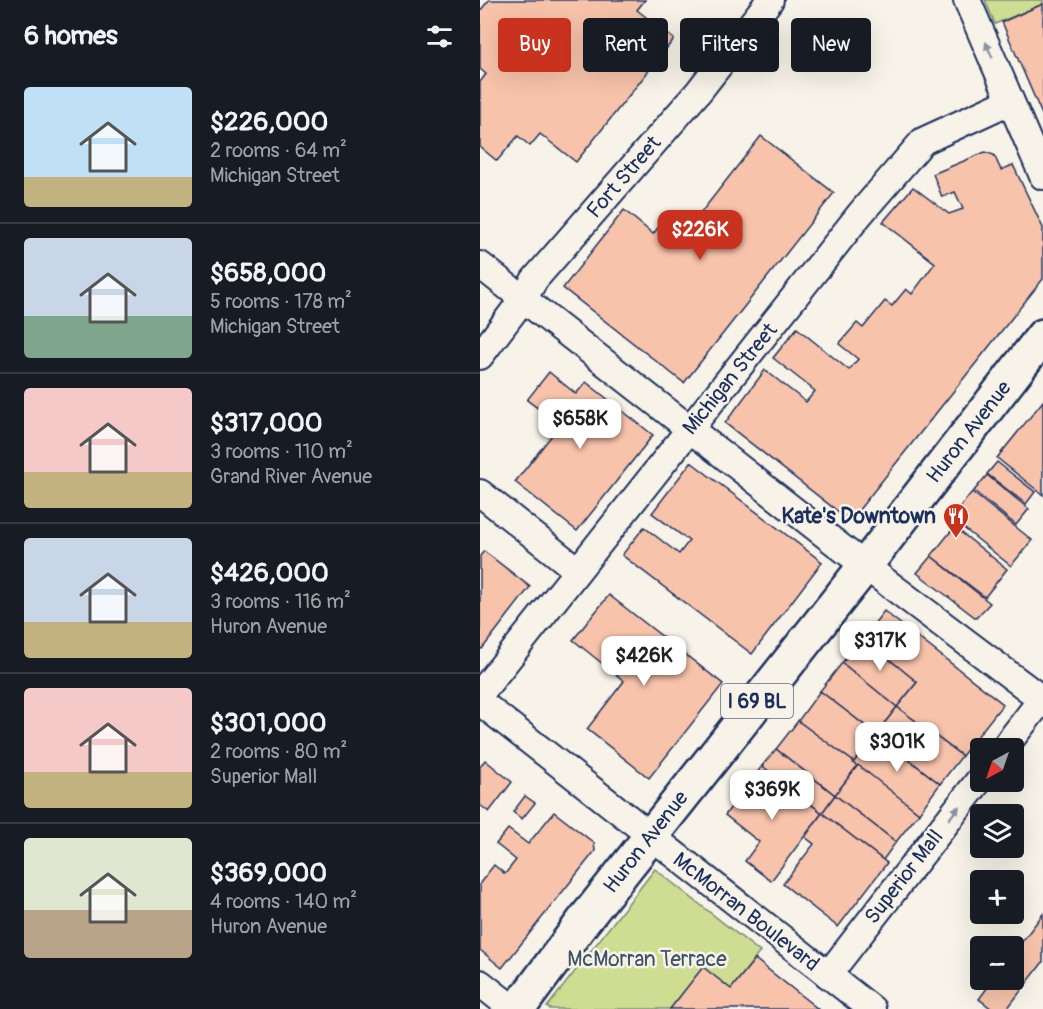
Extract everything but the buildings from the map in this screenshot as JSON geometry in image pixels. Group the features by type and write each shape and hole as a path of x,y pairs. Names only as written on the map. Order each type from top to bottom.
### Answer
{"main road":[{"name":"Huron Avenue","path":"516,1009 1043,336"}],"street":[{"name":"Fort Street","path":"480,356 523,299 535,279 699,91 770,0"},
{"path":"967,0 1043,176"},
{"name":"Michigan Street","path":"480,694 860,214 923,141 1010,101"},
{"path":"480,265 865,566 1043,700 1012,738"},
{"path":"480,493 577,570"},
{"name":"McMorran Boulevard","path":"480,702 872,1009"},
{"name":"Superior Mall","path":"828,975 970,792"},
{"path":"480,983 516,1009"}],"green space":[{"path":"985,0 1043,0 1043,4 995,24"},
{"name":"McMorran Terrace","path":"655,869 760,952 731,989 703,968 670,1009 550,1009 547,1007"}],"place":[{"name":"Kate's Downtown","path":"956,539"}]}
